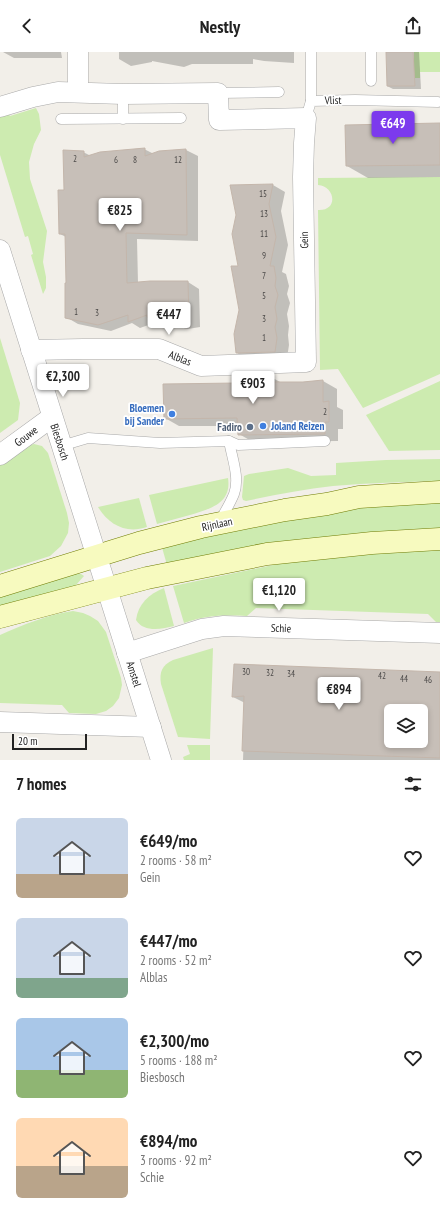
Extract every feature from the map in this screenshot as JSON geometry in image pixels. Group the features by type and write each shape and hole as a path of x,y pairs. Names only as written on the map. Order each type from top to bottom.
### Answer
{"street":[{"path":"78,52 78,92"},
{"path":"0,107 33,97 58,92 123,94 218,93"},
{"name":"Vlist","path":"218,93 219,120 309,109"},
{"name":"Gein","path":"306,362 303,177 304,143 309,109"},
{"name":"Biesbosch","path":"0,250 106,588"},
{"name":"Alblas","path":"31,350 159,349 201,366 306,362"},
{"name":"Gouwe","path":"0,455 52,416"},
{"name":"Rijnlaan","path":"0,586 139,543 218,523 359,497 440,492"},
{"path":"0,617 147,578 268,554 372,542 440,539"},
{"name":"Amstel","path":"106,588 161,760"},
{"name":"Schie","path":"127,652 202,629 224,626 440,633"},
{"path":"0,722 151,727"}],"lane":[{"name":"Gein","path":"309,109 311,52"},
{"path":"371,52 371,81"},
{"path":"218,93 279,92"},
{"path":"123,94 123,118"},
{"name":"Vlist","path":"309,109 355,100 438,102"},
{"path":"61,119 181,118"},
{"path":"61,446 88,438 160,443 228,441 238,445 325,442"},
{"path":"218,523 232,499 235,488 236,477 228,441"}],"green space":[{"path":"414,52 440,52 440,72 420,72 420,78 414,78"},
{"path":"36,108 39,114 41,130 34,144 29,162 30,179 47,231 43,262 46,277 46,288 43,294 31,255 33,254 28,236 25,237 0,155 0,115 8,112 10,116"},
{"path":"440,177 440,374 363,408 338,369 320,370 318,210 329,207 332,203 332,198 328,189 324,186 318,185 318,178"},
{"path":"0,338 20,403 18,420 0,433"},
{"path":"440,381 440,450 389,451 366,415"},
{"path":"34,444 42,446 48,453 67,513 69,523 68,533 61,546 50,556 0,572 0,465 25,447"},
{"path":"440,459 440,481 333,486 300,490 246,501 243,500 242,497 244,476 249,474 288,468 311,476 336,475 336,463"},
{"path":"228,478 226,494 223,500 218,504 197,513 157,524 149,495"},
{"path":"139,498 147,527 139,529 125,528 113,523 107,519 98,507"},
{"path":"440,501 440,530 167,565 161,544 351,507"},
{"path":"440,549 440,622 436,622 428,614 256,608 247,616 215,616 200,618 184,623 173,586 278,564 328,557"},
{"path":"73,573 84,576 75,586 0,610 0,593"},
{"path":"164,588 174,626 154,629 144,627 139,624 136,620 142,604 154,593"},
{"path":"73,611 83,613 98,621 106,632 122,685 119,698 113,706 106,711 96,714 69,713 62,705 0,703 0,635 36,620"},
{"path":"213,648 210,739 178,737 161,684 160,676 162,669 166,664 173,660"},
{"path":"187,745 210,745 210,760 184,760 183,757 190,754"}],"building":[{"path":"386,52 413,52 415,86 387,86"},
{"path":"440,123 440,165 346,166 345,125"},
{"path":"145,148 145,156 159,151 186,149 187,235 126,233 127,283 150,281 188,281 189,321 176,323 147,317 147,315 128,322 128,315 98,325 65,318 65,234 59,234 58,190 64,190 63,150 84,151 84,157 100,152"},
{"path":"273,184 269,204 276,237 270,266 274,266 276,278 275,286 278,295 275,307 277,319 275,327 277,338 275,352 236,353 234,334 239,310 231,266 238,266 232,234 236,215 230,185"},
{"path":"270,375 268,382 303,382 323,380 323,402 329,401 329,422 325,422 325,434 238,435 237,418 164,419 163,384 237,383 237,381 239,381 238,376"},
{"path":"234,664 440,672 440,758 242,751 244,696 232,697"}],"place":[{"name":"Bloemen bij Sander","path":"172,414"},
{"name":"Joland Reizen","path":"263,426"},
{"name":"Fadiro","path":"250,427"}]}
